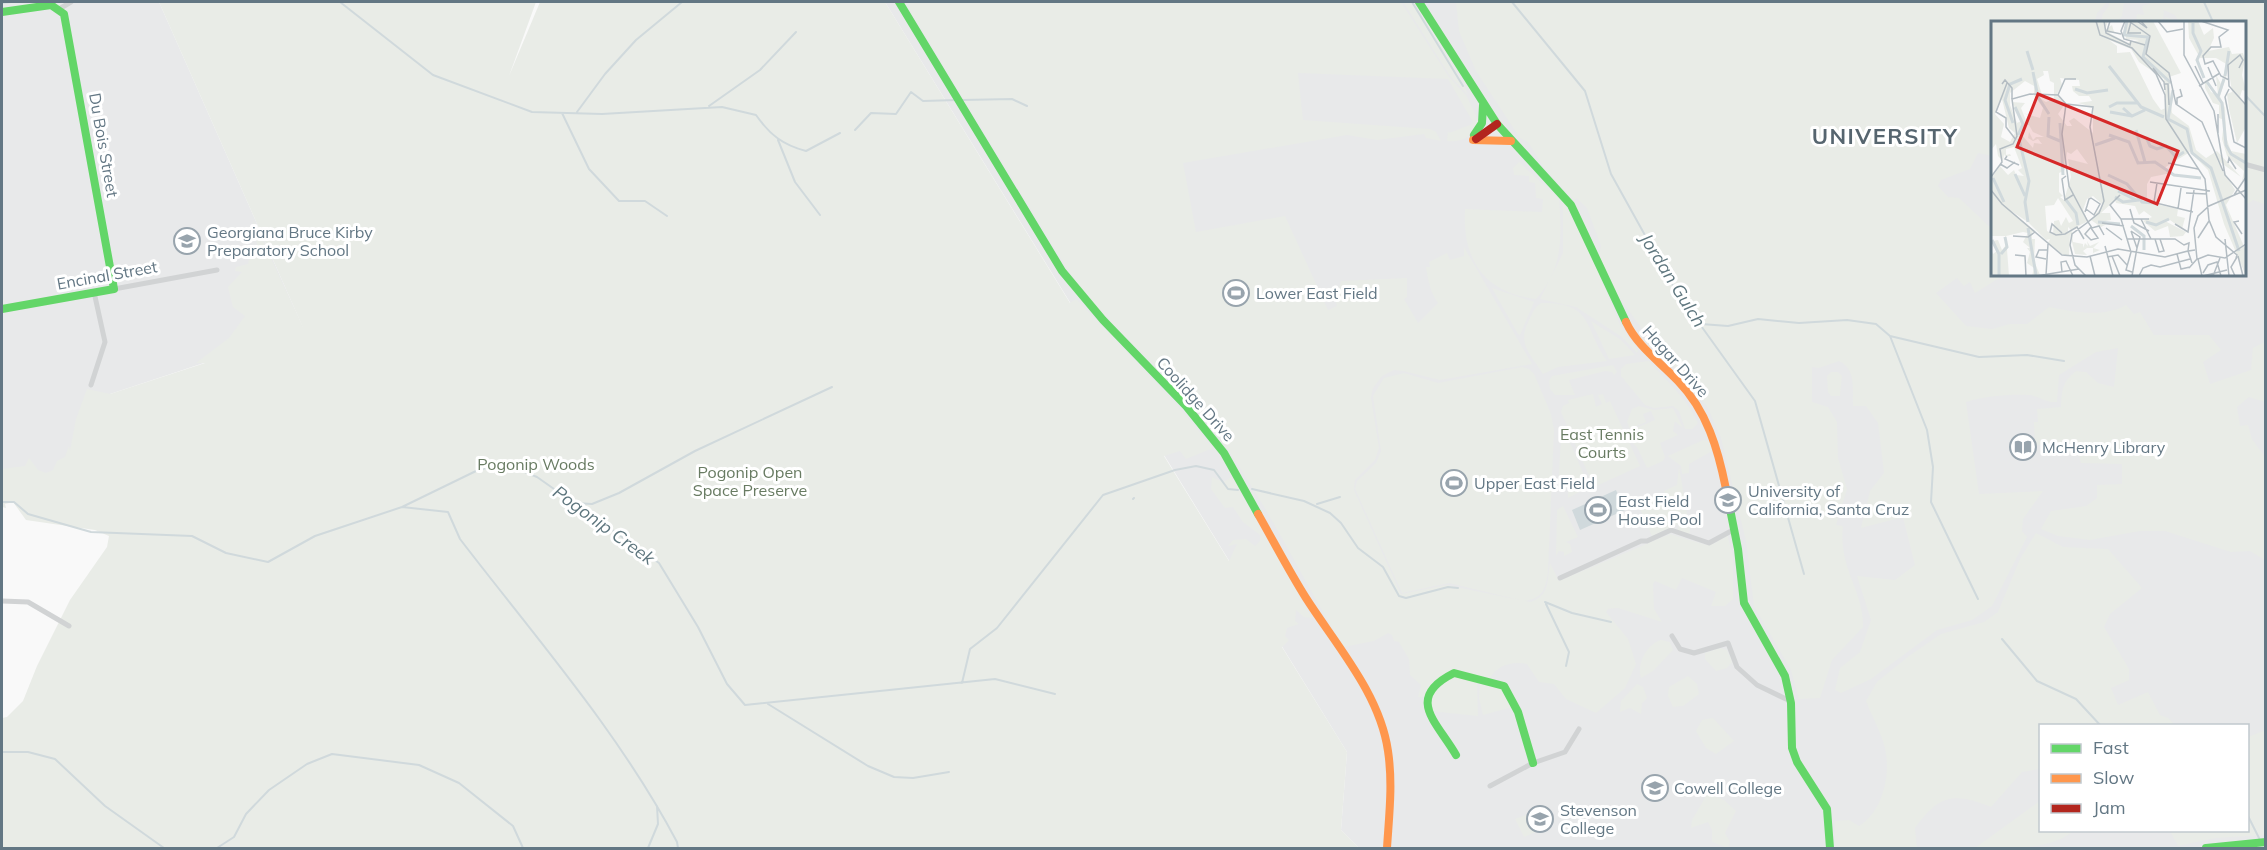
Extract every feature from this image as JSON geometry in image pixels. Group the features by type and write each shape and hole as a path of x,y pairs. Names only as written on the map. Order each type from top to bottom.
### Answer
{"street":[{"path":"2,12 51,4 59,9 70,2"},
{"name":"Coolidge Drive","path":"899,2 1062,271 1082,297 1186,406 1218,445 1242,481 1304,595 1365,688 1378,716 1388,750 1391,796 1388,849"},
{"name":"Hagar Drive","path":"1419,2 1497,124 1571,205 1632,336 1680,383 1701,410 1718,448 1744,603 1785,676 1791,703 1792,747 1797,762 1827,809 1830,849"},
{"name":"Du Bois Street","path":"59,9 66,22 114,289"},
{"path":"1474,138 1482,123 1483,105"},
{"path":"1474,138 1497,124"},
{"path":"1474,138 1511,141"},
{"path":"2246,165 2265,170"},
{"name":"Encinal Street","path":"2,309 218,270"},
{"path":"91,385 105,342 94,292"},
{"path":"1560,578 1641,541 1647,541 1671,530 1709,543 1725,531 1733,530"},
{"path":"2,601 28,602 69,626"},
{"path":"1672,636 1680,649 1694,653 1728,643 1737,667 1757,684 1786,699"},
{"path":"1456,755 1443,732 1431,718 1427,701 1431,689 1438,681 1454,674 1464,674 1504,686 1518,712 1533,763"},
{"path":"1490,786 1533,763 1569,750 1579,729"},
{"path":"2206,849 2265,843"}],"shaded area":[{"path":"13,2 159,2 304,330 110,394 66,490 2,488 2,4"},
{"name":"University of California, Santa Cruz","path":"885,2 2265,2 2265,848 1359,848 1341,830 1347,752"},
{"name":"East Field House Pool","path":"1616,490 1625,510 1580,530 1572,510"}],"green space":[{"name":"Pogonip Woods","path":"159,2 536,2 509,76 540,2 885,2 1070,303 1076,299 1177,405 1213,448 1186,459 1180,451 1164,456 1229,561 1237,544 1228,546 1233,540 1246,539 1255,546 1260,541 1260,535 1243,522 1233,507 1225,508 1211,489 1212,477 1223,482 1232,477 1312,618 1304,617 1296,610 1295,621 1299,624 1287,628 1285,636 1289,640 1282,647 1347,752 1341,830 1359,848 2,848 2,718 7,717 23,701 37,666 70,600 107,547 109,536 95,530 26,520 13,502 5,504 6,508 2,507 2,469 25,466 29,458 38,470 46,473 53,470 57,461 65,457 69,446 70,451 76,419 87,389 110,394 205,363 196,363 229,338 245,316 233,307 228,287 242,272 235,271 236,267 248,264 249,259 259,257 253,219 304,330"},
{"path":"905,2 1401,2 1449,77 1466,95 1479,122 1473,131 1462,140 1447,141 1448,131 1449,133 1473,122 1448,79 1298,73 1303,120 1430,129 1436,132 1441,141 1426,138 1424,134 1377,140 1347,135 1183,163 1196,232 1285,216 1328,310 1337,306 1333,291 1339,288 1341,281 1407,278 1407,297 1404,299 1418,323 1438,303 1429,281 1426,267 1430,267 1429,262 1447,253 1450,260 1464,256 1464,247 1532,364 1440,380 1394,370 1382,376 1373,388 1371,398 1379,448 1375,460 1355,480 1354,490 1401,594 1446,585 1530,602 1544,592 1550,563 1559,581 1670,534 1706,545 1714,544 1727,534 1733,558 1733,599 1725,606 1711,606 1716,592 1682,578 1676,590 1655,581 1653,584 1654,609 1662,622 1618,608 1608,609 1606,612 1628,639 1636,664 1625,688 1596,713 1566,699 1554,684 1539,682 1527,664 1506,665 1490,678 1457,672 1425,697 1418,697 1421,685 1410,675 1409,659 1399,642 1394,641 1392,635 1388,633 1374,641 1344,647 1250,483 1215,432 1180,391 1103,312 1068,270"},
{"path":"1403,2 1414,2 1468,95 1450,76"},
{"path":"1456,2 2107,2 2097,13 2095,21 1991,21 1991,156 1978,153 1970,169 1941,180 1938,186 1948,197 1959,198 1991,228 1991,276 2002,276 1975,293 1970,282 1964,286 1957,278 1936,293 1966,326 1992,329 2010,324 2027,324 2049,307 2098,313 2126,305 2134,314 2140,312 2154,335 2209,335 2221,350 2203,362 2210,384 2251,370 2253,348 2265,342 2265,402 2249,397 2237,407 2240,426 2248,425 2252,439 2265,457 2265,560 2250,551 2231,552 2165,531 2140,531 2090,540 2058,536 2041,529 2051,511 2086,506 2097,498 2097,485 2122,484 2122,464 2081,463 2076,443 2035,445 2034,422 2038,422 2037,409 2061,407 2064,387 2076,371 2086,372 2098,383 2114,387 2118,348 2096,352 2059,375 2057,402 2033,396 2005,395 1966,402 1979,494 2043,491 2023,519 2022,531 2027,537 1992,606 1972,620 1937,630 1871,679 1841,693 1835,690 1840,668 1860,652 1871,620 1857,576 1895,580 1915,565 1903,517 1861,528 1870,491 1884,473 1878,423 1866,406 1853,406 1852,380 1849,369 1845,365 1839,361 1819,368 1812,367 1812,402 1828,407 1837,422 1838,458 1847,489 1836,525 1843,526 1844,554 1860,602 1863,627 1832,660 1820,698 1799,699 1791,670 1754,606 1746,541 1721,438 1708,408 1686,379 1658,351 1619,297 1599,256 1601,246 1587,208 1577,198 1574,200 1545,169 1528,142 1520,138 1476,71 1459,31"},
{"path":"2109,2 2124,2 2122,16 2118,21 2101,21"},
{"path":"2154,2 2265,2 2265,209 2264,204 2253,200 2248,204 2246,203 2246,21 2178,21 2175,15 2164,10 2163,21 2136,21 2137,14 2144,15 2142,6"},
{"path":"2165,17 2178,21 2166,21"},
{"path":"1519,162 1559,199 1559,252 1551,276 1536,299 1518,295 1490,281 1472,258 1465,227 1465,209 1542,212 1543,199 1536,198 1535,183 1529,182 1529,176 1514,175 1513,168"},
{"path":"1563,203 1582,233 1620,325 1638,350 1637,353 1622,337 1576,307 1540,299 1563,253"},
{"path":"1492,288 1534,302 1520,335 1518,334"},
{"path":"1541,303 1558,304 1579,312 1607,361 1558,367 1543,374 1526,348 1524,335 1532,314"},
{"path":"1591,321 1621,340 1635,355 1609,359"},
{"path":"1649,361 1682,397 1693,414 1698,423 1692,429 1685,429 1679,411 1673,406 1654,408 1645,405 1621,376 1621,369 1626,364"},
{"path":"1613,365 1617,372 1614,375 1612,372 1605,371 1569,380 1575,395 1555,395 1550,389 1549,381 1552,376"},
{"name":"Upper East Field","path":"1522,367 1534,374 1551,414 1554,430 1548,571 1542,592 1535,598 1524,601 1449,583 1402,593 1355,489 1357,481 1376,463 1381,451 1373,396 1384,378 1404,373 1438,383"},
{"path":"1831,372 1838,372 1842,376 1840,396 1831,396 1828,392 1827,376"},
{"name":"East Tennis Courts","path":"1593,394 1596,407 1602,404 1598,395 1603,394 1606,403 1610,401 1640,466 1594,487 1561,412 1563,406 1569,403 1568,400"},
{"path":"1639,406 1654,410 1673,408 1683,428 1675,421 1673,431 1678,435 1660,443 1665,457 1663,461 1647,468 1637,447 1630,440 1631,430 1655,420 1651,411 1643,414 1646,422 1630,429 1627,422 1632,409"},
{"path":"1562,424 1589,487 1568,498 1568,487 1558,487"},
{"path":"1703,440 1709,441 1712,451 1689,464 1689,473 1682,474 1681,466 1668,456"},
{"path":"1679,467 1689,535 1678,531 1679,524 1652,536 1639,507 1665,495 1664,491 1677,485"},
{"path":"1563,506 1578,537 1566,542 1570,544 1572,552 1564,556 1564,552 1559,551 1556,556 1557,510"},
{"path":"2036,533 2063,547 2108,549 2142,588 2110,614 2104,627 2129,669 2129,680 2111,688 2118,705 2148,692 2160,715 2168,718 2174,724 2039,724 2039,769 2022,772 1991,807 1957,798 1940,803 1915,828 1917,848 1835,848 1835,821 1849,820 1859,826 1873,813 1885,784 1887,764 1885,747 1866,701 1877,682 1941,634 1984,622 1998,612 2020,559"},
{"path":"1661,640 1670,642 1673,650 1653,671 1641,678 1640,666 1645,654 1652,645"},
{"path":"1720,648 1727,650 1732,662 1727,668 1716,671 1705,659 1705,653"},
{"path":"1459,675 1477,681 1478,716 1430,711 1429,704 1434,687"},
{"path":"1688,676 1697,684 1699,694 1683,706 1673,707 1668,696 1669,687"},
{"path":"1480,682 1500,685 1512,707 1483,715 1479,698"},
{"path":"1637,684 1643,687 1647,698 1642,703 1641,714 1630,708 1620,712 1621,701"},
{"path":"1713,718 1734,741 1716,754 1706,748 1696,731 1702,720"},
{"path":"2263,731 2266,733 2265,835 2215,838 2178,846 2171,832 2249,832 2249,737"},
{"path":"1708,793 1724,800 1736,811 1725,833 1730,842 1728,848 1712,842 1712,830 1708,822 1691,828 1692,820"},
{"path":"2039,802 2039,832 2072,832 2053,842 2041,845 1975,848"},
{"path":"1529,814 1536,832 1524,837 1515,819"}],"waterway":[{"path":"2,3 11,2"},
{"path":"340,2 433,75 532,112 602,114 722,107 756,115 778,138 790,146 806,151 840,133"},
{"path":"577,112 605,74 636,40 682,2"},
{"path":"1412,2 1463,86"},
{"name":"Jordan Gulch","path":"1512,2 1585,91 1611,174 1676,291 1755,401 1804,574"},
{"path":"2204,2 2213,21"},
{"path":"709,106 760,70 796,32"},
{"path":"855,130 871,113 896,114 911,92 923,101 957,100"},
{"path":"2246,96 2266,117"},
{"path":"962,100 1012,99 1027,106"},
{"path":"562,113 589,169 619,201 645,201 667,216"},
{"path":"778,140 795,182 820,215"},
{"path":"1701,324 1728,326 1758,319 1799,323 1847,320 1876,324 1890,336 1927,430 1933,467 1931,502 1978,599"},
{"path":"1890,336 1979,357 2027,355 2064,361"},
{"path":"574,503 592,504 619,493 695,451 832,387"},
{"name":"Pogonip Creek","path":"2,502 14,502 28,514 91,532 192,536 226,553 268,562 315,536 402,507 476,471 502,463 537,477 659,563 698,627 727,684 745,705 995,679 1055,694"},
{"path":"962,683 970,649 997,628 1103,495 1175,470 1196,466 1214,470 1228,489 1238,490"},
{"path":"1252,489 1304,501 1330,513 1341,523 1358,548 1383,567 1399,596 1406,598 1448,587 1458,588"},
{"path":"1317,504 1340,497"},
{"path":"402,507 448,512 460,539 603,724 654,801 677,842 678,848"},
{"path":"1545,602 1572,613 1611,622"},
{"path":"1546,604 1569,652 1566,666"},
{"path":"2002,639 2037,681 2076,699 2099,724"},
{"path":"768,704 868,766 894,777 913,778 949,772"},
{"path":"2,752 28,752 55,759 105,806 164,848"},
{"path":"217,848 234,837 246,814 269,790 307,764 332,754 419,765 459,783 513,826 523,848"},
{"path":"648,848 658,824 657,806"},
{"path":"2249,818 2260,840"}],"traffic: fast":[{"path":"899,2 1062,271 1103,320 1186,406 1224,453 1258,514"},
{"path":"1419,2 1497,124 1571,205 1626,322"},
{"path":"2,12 51,5 64,14 114,289 2,309"},
{"path":"1474,135 1482,123 1483,105"},
{"path":"1726,489 1738,549 1744,603 1785,676 1791,703 1792,748 1797,762 1827,809 1830,848"},
{"path":"1456,755 1434,721 1429,711 1428,701 1431,692 1439,682 1454,673 1504,686 1518,712 1533,763"},
{"path":"2206,848 2266,842"}],"traffic: slow":[{"path":"1473,140 1511,141"},
{"path":"1626,322 1643,346 1678,381 1697,405 1715,445 1726,489"},
{"path":"1258,514 1300,588 1355,671 1376,710 1383,730 1389,763 1390,800 1387,848"}],"traffic: jam":[{"path":"1476,139 1497,124"}],"place":[{"name":"Georgiana Bruce Kirby Preparatory School","path":"187,241"},
{"name":"Lower East Field","path":"1236,293"},
{"name":"McHenry Library","path":"2023,447"},
{"name":"Upper East Field","path":"1454,483"},
{"name":"University of California, Santa Cruz","path":"1728,500"},
{"name":"East Field House Pool","path":"1598,510"},
{"name":"Cowell College","path":"1655,788"},
{"name":"Stevenson College","path":"1540,819"}],"district":[{"name":"UNIVERSITY","path":"1885,136"}],"park label":[{"name":"Pogonip Open Space Preserve","path":"750,481"}]}
